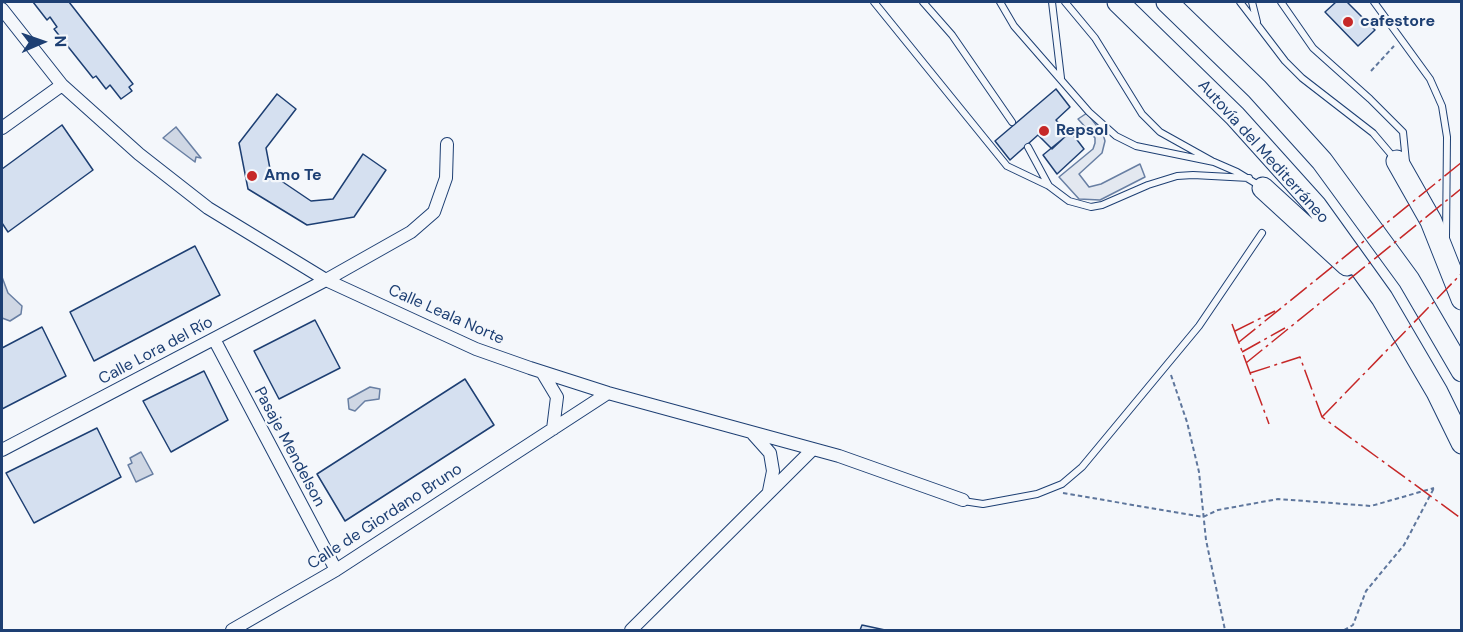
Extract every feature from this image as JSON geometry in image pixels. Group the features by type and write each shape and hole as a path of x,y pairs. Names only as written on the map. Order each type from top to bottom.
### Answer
{"highway":[{"name":"Autovía del Mediterráneo","path":"1118,2 1235,116 1316,206 1382,298 1437,393 1461,443"},
{"name":"Autovía del Mediterráneo","path":"1167,2 1257,89 1322,161 1409,280 1461,371"},
{"path":"1397,161 1431,221 1461,299"},
{"path":"1256,183 1291,211 1382,298"}],"street":[{"name":"Calle Leala Norte","path":"2,9 62,85 139,154 208,208 326,280 476,349 608,393 813,449 963,501"},
{"path":"2,128 62,85"},
{"name":"Calle Lora del Río","path":"2,450 326,280 411,232 434,212 446,178 447,144"},
{"name":"Pasaje Mendelson","path":"214,339 336,570"},
{"path":"541,371 557,397 553,429"},
{"name":"Calle de Giordano Bruno","path":"232,630 336,570 608,393"},
{"path":"750,432 770,453 773,471 770,491"},
{"path":"632,630 813,449"}],"lane":[{"path":"874,2 1007,166 1048,186 1069,201 1091,207 1177,176 1193,175 1256,183"},
{"path":"923,2 952,35 1012,122"},
{"path":"1000,2 1014,26 1089,112 1127,143 1214,162"},
{"path":"1052,2 1061,79"},
{"path":"1065,2 1095,38 1142,114 1161,132 1256,183"},
{"path":"1240,2 1259,29 1302,78 1373,133 1397,161"},
{"path":"1252,2 1259,29"},
{"path":"1281,2 1313,48 1378,106 1403,132 1411,185"},
{"path":"1374,2 1430,80 1445,115 1446,226 1450,267"},
{"path":"1028,147 1048,186"},
{"path":"963,501 983,504 1010,501 1049,490 1062,484 1082,467 1140,400 1167,363 1199,326 1262,233"}],"path":[{"path":"1371,71 1396,43"},
{"path":"1167,363 1190,432 1199,472 1203,517 1225,630"},
{"path":"1049,490 1078,498 1203,517 1218,510 1278,499 1371,506 1434,488 1404,545 1366,591 1353,625 1344,630"}],"shaded area":[{"path":"1087,113 1103,134 1105,141 1102,153 1079,174 1089,187 1101,184 1140,164 1145,177 1100,200 1079,199 1059,177 1093,149 1095,138 1078,119"},
{"path":"176,127 201,158 196,157 195,162 163,138"},
{"path":"2,277 8,293 22,306 21,314 10,321 2,318"},
{"path":"370,387 380,389 379,399 365,401 355,411 349,409 348,399"},
{"path":"141,452 153,474 136,482 128,465 132,463 130,458"}],"building":[{"path":"33,2 69,2 133,84 129,87 132,91 121,99 110,85 106,89 96,76 93,78 54,29 57,27 50,17 47,20"},
{"path":"1336,2 1347,2 1375,30 1358,46 1325,12"},
{"path":"1056,89 1070,107 1056,120 1068,134 1052,149 1038,135 1010,160 995,141"},
{"path":"277,94 296,109 266,148 271,174 311,201 333,199 363,154 386,170 354,217 307,225 248,189 239,143"},
{"path":"62,125 93,170 8,232 2,223 2,169"},
{"path":"1071,132 1084,149 1057,174 1043,155"},
{"path":"195,246 220,295 94,361 70,312"},
{"path":"315,320 340,368 279,399 254,351"},
{"path":"42,327 66,376 2,409 2,348"},
{"path":"204,371 228,420 171,452 143,401"},
{"path":"465,379 494,425 345,521 317,474"},
{"path":"97,428 121,477 34,523 6,473"},
{"path":"862,625 885,630 860,630"}],"power":[{"path":"1239,342 1462,162"},
{"path":"1246,363 1462,188"},
{"path":"1322,417 1462,273"},
{"path":"1235,331 1275,311"},
{"path":"1232,324 1269,424"},
{"path":"1242,352 1285,328"},
{"path":"1250,373 1300,357 1322,417 1462,519"}],"place":[{"name":"cafestore","path":"1348,22"},
{"name":"Repsol","path":"1044,131"},
{"name":"Amo Te","path":"252,176"}]}
